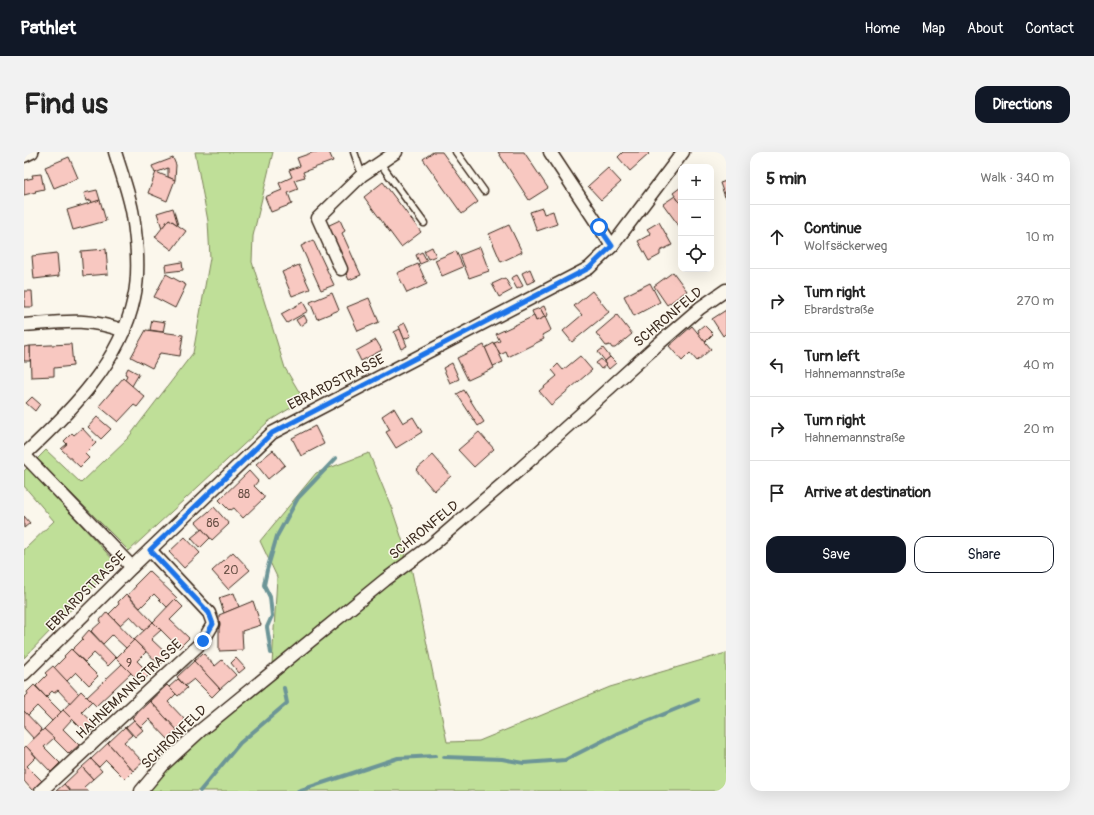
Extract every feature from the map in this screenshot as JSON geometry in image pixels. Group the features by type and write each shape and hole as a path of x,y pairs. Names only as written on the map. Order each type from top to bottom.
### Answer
{"street":[{"path":"24,156 32,152"},
{"path":"116,152 133,216 137,264 134,298 124,331 104,366 81,398 62,419 24,455 132,567"},
{"path":"341,269 318,218 362,175 396,152"},
{"path":"550,152 612,246"},
{"name":"EBRARDSTRASSE","path":"24,674 132,567 272,433 589,268 612,246 683,152"},
{"name":"SCHRONFELD","path":"141,791 163,765 201,730 379,585 432,545 700,308 726,290"},
{"path":"24,325 79,321 101,324 124,331"},
{"name":"HAHNEMANNSTRASSE","path":"41,791 203,641 213,624 209,613 150,550"}],"lane":[{"path":"354,152 362,175"},
{"path":"456,152 484,190"},
{"path":"380,163 424,223"}],"green space":[{"path":"195,152 273,152 253,236 252,262 285,368 304,400 269,421 129,551 37,459 46,450 81,483 128,438 193,353 210,258 208,221"},
{"path":"369,453 392,509 405,548 403,559 272,665 277,577 260,541 316,473"},
{"path":"28,467 116,563 24,658 24,550 54,521 24,486 24,471"},
{"path":"410,562 447,742 479,741 610,687 726,653 726,791 148,791 201,730"}],"building":[{"path":"314,152 329,152 333,161 303,172 305,177 294,180 298,189 288,193 292,204 271,212 265,197 282,190 279,183 292,177 289,170 300,166 297,158"},
{"path":"433,152 442,152 478,202 462,214 423,159"},
{"path":"498,152 524,152 548,188 529,200"},
{"path":"623,152 647,152 649,154 630,171 618,157"},
{"path":"69,157 78,178 54,188 45,167"},
{"path":"173,158 176,165 175,180 168,177 168,168 155,173 152,166"},
{"path":"608,168 621,182 601,200 588,186"},
{"path":"156,172 175,180 167,201 148,193"},
{"path":"41,174 44,189 24,195 24,180 33,178 32,175"},
{"path":"726,181 726,197 725,197 720,183"},
{"path":"383,182 421,232 401,247 364,197"},
{"path":"678,189 678,200 673,193"},
{"path":"97,190 100,200 92,203 91,200 86,201 84,193"},
{"path":"675,196 678,200 678,225 663,204"},
{"path":"100,200 106,221 73,230 67,210"},
{"path":"173,208 178,225 169,219 162,228 157,213"},
{"path":"542,208 544,214 553,211 557,224 537,231 530,212"},
{"path":"169,219 186,231 172,250 155,237"},
{"path":"340,220 345,231 342,233 361,275 349,280 325,227"},
{"path":"659,222 672,245 660,251 660,255 649,261 638,241 651,234 647,229"},
{"path":"509,225 522,252 501,262 489,234"},
{"path":"313,240 334,285 321,290 301,246"},
{"path":"432,247 436,256 428,259 424,251"},
{"path":"480,247 489,271 469,278 460,255"},
{"path":"106,249 108,274 83,276 81,251"},
{"path":"456,251 463,267 442,276 435,260"},
{"path":"422,252 427,261 420,264 416,255"},
{"path":"57,253 59,276 34,279 32,256"},
{"path":"182,262 183,270 166,272 165,265"},
{"path":"418,264 427,284 407,293 397,273"},
{"path":"299,265 310,289 292,296 282,272"},
{"path":"530,269 535,281 527,284 522,273"},
{"path":"673,272 687,291 667,305 654,286"},
{"path":"166,274 186,285 175,308 154,297"},
{"path":"517,275 523,286 517,289 511,278"},
{"path":"505,278 512,290 499,297 492,284"},
{"path":"650,283 660,302 634,316 624,296"},
{"path":"24,291 32,291 33,307 24,307"},
{"path":"592,291 609,312 572,342 563,331 582,315 574,306"},
{"path":"332,293 339,310 317,319 310,302"},
{"path":"369,298 379,322 358,331 347,307"},
{"path":"303,302 308,311 287,323 281,314"},
{"path":"544,306 548,315 545,317 540,308"},
{"path":"540,308 545,317 536,321 532,311"},
{"path":"726,310 726,333 723,336 712,319"},
{"path":"304,315 307,321 300,326 296,320"},
{"path":"617,315 632,334 615,348 612,348 610,345 606,346 596,333"},
{"path":"534,316 536,321 545,317 551,330 542,335 544,339 508,357 506,352 500,355 494,343 500,341 496,334"},
{"path":"152,320 165,322 163,332 150,330"},
{"path":"405,323 411,336 404,339 399,326"},
{"path":"704,325 713,334 705,342 697,333 699,332 698,330"},
{"path":"692,326 711,349 697,361 690,353 682,361 669,346"},
{"path":"400,329 407,346 401,349 394,332"},
{"path":"146,330 183,335 180,356 160,353 152,368 131,357"},
{"path":"376,340 382,350 361,361 356,351"},
{"path":"494,343 503,362 493,366 485,348"},
{"path":"71,344 73,366 54,368 54,376 31,377 30,346"},
{"path":"484,345 494,368 468,380 457,358"},
{"path":"30,346 30,361 24,361 24,347"},
{"path":"603,348 610,357 605,361 598,352"},
{"path":"580,356 592,370 551,405 539,391 557,376 552,370 558,364 563,370"},
{"path":"610,357 616,363 609,369 604,362"},
{"path":"601,359 606,365 601,369 596,363"},
{"path":"452,363 459,379 450,383 443,368"},
{"path":"128,368 139,374 132,386 125,380 127,375 125,374"},
{"path":"123,378 145,397 137,407 134,405 118,422 99,406"},
{"path":"464,390 484,422 478,426 457,394"},
{"path":"32,397 40,404 35,411 26,403"},
{"path":"394,408 403,423 413,417 422,432 396,448 386,432 390,430 382,416"},
{"path":"97,417 111,429 101,439 88,427"},
{"path":"315,426 324,444 301,456 292,438"},
{"path":"82,428 96,443 85,454 89,458 80,467 61,449 67,444 64,441 72,433 74,435"},
{"path":"479,432 494,449 474,467 458,450"},
{"path":"273,450 285,465 268,479 256,464"},
{"path":"433,455 451,476 434,491 416,470"},
{"path":"249,471 258,481 254,486 264,496 264,498 243,518 234,508 229,510 219,500"},
{"path":"214,507 229,524 212,540 196,522"},
{"path":"24,516 30,523 24,528"},
{"path":"202,529 210,538 200,548 191,538"},
{"path":"185,537 200,553 184,568 169,552"},
{"path":"233,552 250,570 228,589 212,571"},
{"path":"149,571 177,598 167,607 154,594 140,608 128,595 136,586 135,585"},
{"path":"234,593 239,607 224,613 219,598"},
{"path":"126,594 153,622 144,631 130,616 120,625 109,614"},
{"path":"175,599 183,607 170,620 189,638 179,648 153,622"},
{"path":"253,601 261,625 242,631 243,650 219,651 219,615"},
{"path":"107,612 134,640 126,648 112,635 103,644 91,631 101,622 100,620"},
{"path":"153,622 161,630 151,639 169,656 160,665 134,640"},
{"path":"89,630 116,658 108,666 94,653 85,662 72,650 83,639 82,638"},
{"path":"134,640 146,652 137,661 150,674 141,683 116,658"},
{"path":"71,649 98,676 89,685 76,672 67,681 54,668"},
{"path":"203,653 215,666 222,660 236,675 220,689 194,661"},
{"path":"236,658 245,668 239,673 231,663"},
{"path":"194,661 220,689 212,697 194,679 185,686 177,677"},
{"path":"122,664 131,673 96,706 87,697"},
{"path":"53,666 79,694 70,703 58,690 54,693 52,691 46,697 36,686 47,675 45,673"},
{"path":"178,679 187,688 178,696 169,687"},
{"path":"34,685 61,712 52,721 37,706 28,715 24,711 24,698 28,694 27,692"},
{"path":"167,685 176,694 168,702 186,721 177,730 150,701"},
{"path":"81,691 92,702 82,712 97,726 88,735 63,710"},
{"path":"150,701 177,730 168,739 149,719 141,727 132,718"},
{"path":"63,710 72,719 63,729 79,745 69,754 44,729"},
{"path":"24,711 42,730 34,739 24,728"},
{"path":"134,720 143,730 135,737 126,727"},
{"path":"125,727 132,735 124,742 143,762 133,771 108,743"},
{"path":"44,729 54,738 44,747 60,763 51,772 26,746"},
{"path":"108,743 133,771 125,779 106,760 99,767 91,759"},
{"path":"26,746 36,757 27,766 42,781 32,790 24,781 24,748"},
{"path":"91,759 102,771 93,779 82,767"},
{"path":"82,767 93,779 84,787 88,791 70,791 64,784"},
{"path":"64,784 70,791 56,791"}],"waterway":[{"path":"271,653 267,627 272,616 270,597 264,585 277,536 298,498 336,458"},
{"path":"200,791 240,743 287,703 284,688"},
{"path":"444,757 502,759 524,763 565,760 618,733 698,700"},
{"path":"298,791 398,758 435,756"}],"route":[{"path":"203,641 213,624 209,613 150,550 272,433 589,268 612,246 599,227"}]}
